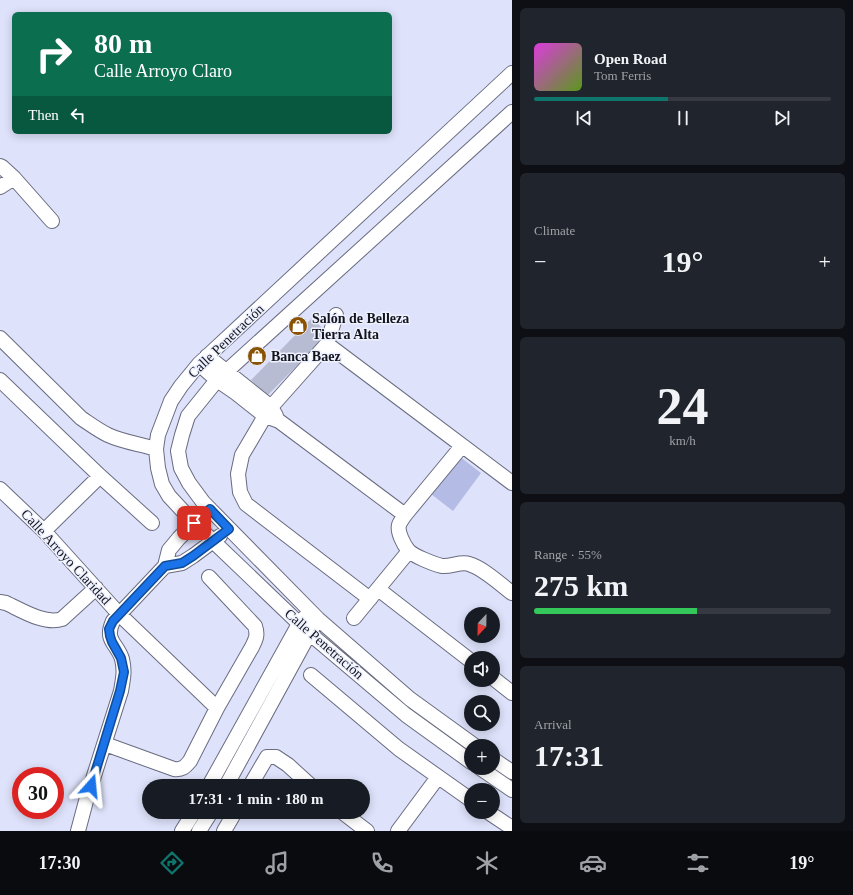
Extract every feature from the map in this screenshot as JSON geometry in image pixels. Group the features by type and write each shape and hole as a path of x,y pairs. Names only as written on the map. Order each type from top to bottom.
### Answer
{"street":[{"name":"Calle Penetración","path":"464,757 406,715 304,628 194,523 169,496 162,484 158,468 156,449 158,435 170,401 203,360 512,73"},
{"name":"Calle Penetración","path":"465,739 410,699 313,615 203,502 189,483 181,468 178,451 188,416 221,376 512,112"},
{"path":"0,166 14,178 52,221"},
{"path":"0,187 14,178"},
{"path":"336,315 327,344 268,411 242,455 238,474 240,492 246,504 464,656"},
{"path":"0,338 81,418 109,435 156,449"},
{"path":"327,344 512,483"},
{"path":"203,360 221,376 236,393 268,411 279,421 405,515"},
{"path":"0,380 100,476 152,523"},
{"path":"462,446 405,515 399,525 399,536 409,551 429,562 442,566 452,566 459,563 466,563 476,566 512,593"},
{"path":"44,531 100,476"},
{"name":"Calle Arroyo Claridad","path":"0,489 5,499 44,531 119,614 217,708"},
{"path":"78,831 86,800 105,744 124,672 121,658 112,642 109,629 119,614 165,566 169,550 194,523 210,509"},
{"path":"165,566 182,563 229,529"},
{"path":"354,618 409,551"},
{"path":"105,744 174,769 180,769 186,766 190,761 217,708 252,647 257,633 255,626 209,577"},
{"path":"0,602 6,603 39,618 57,621 62,620 96,588"},
{"path":"213,779 313,615"},
{"path":"229,779 304,628"},
{"path":"311,675 399,750 464,795"},
{"path":"500,684 512,693"},
{"path":"254,779 267,757 276,757 288,765 303,779"},
{"path":"500,764 512,772"},
{"path":"490,775 512,790"},
{"path":"398,831 438,776"},
{"path":"182,831 190,819"},
{"path":"199,831 207,819"},
{"path":"226,830 232,819"},
{"path":"351,819 367,831"},
{"path":"498,819 512,828"}],"shaded area":[{"path":"459,456 481,473 453,511 431,494"}],"building":[{"path":"312,318 328,334 267,396 251,380"}],"place":[{"name":"Salón de Belleza Tierra Alta","path":"298,326"},
{"name":"Banca Baez","path":"257,356"}],"route":[{"path":"91,786 105,744 124,672 121,658 112,642 109,629 113,621 165,566 182,563 229,529 210,509 194,523"}]}
